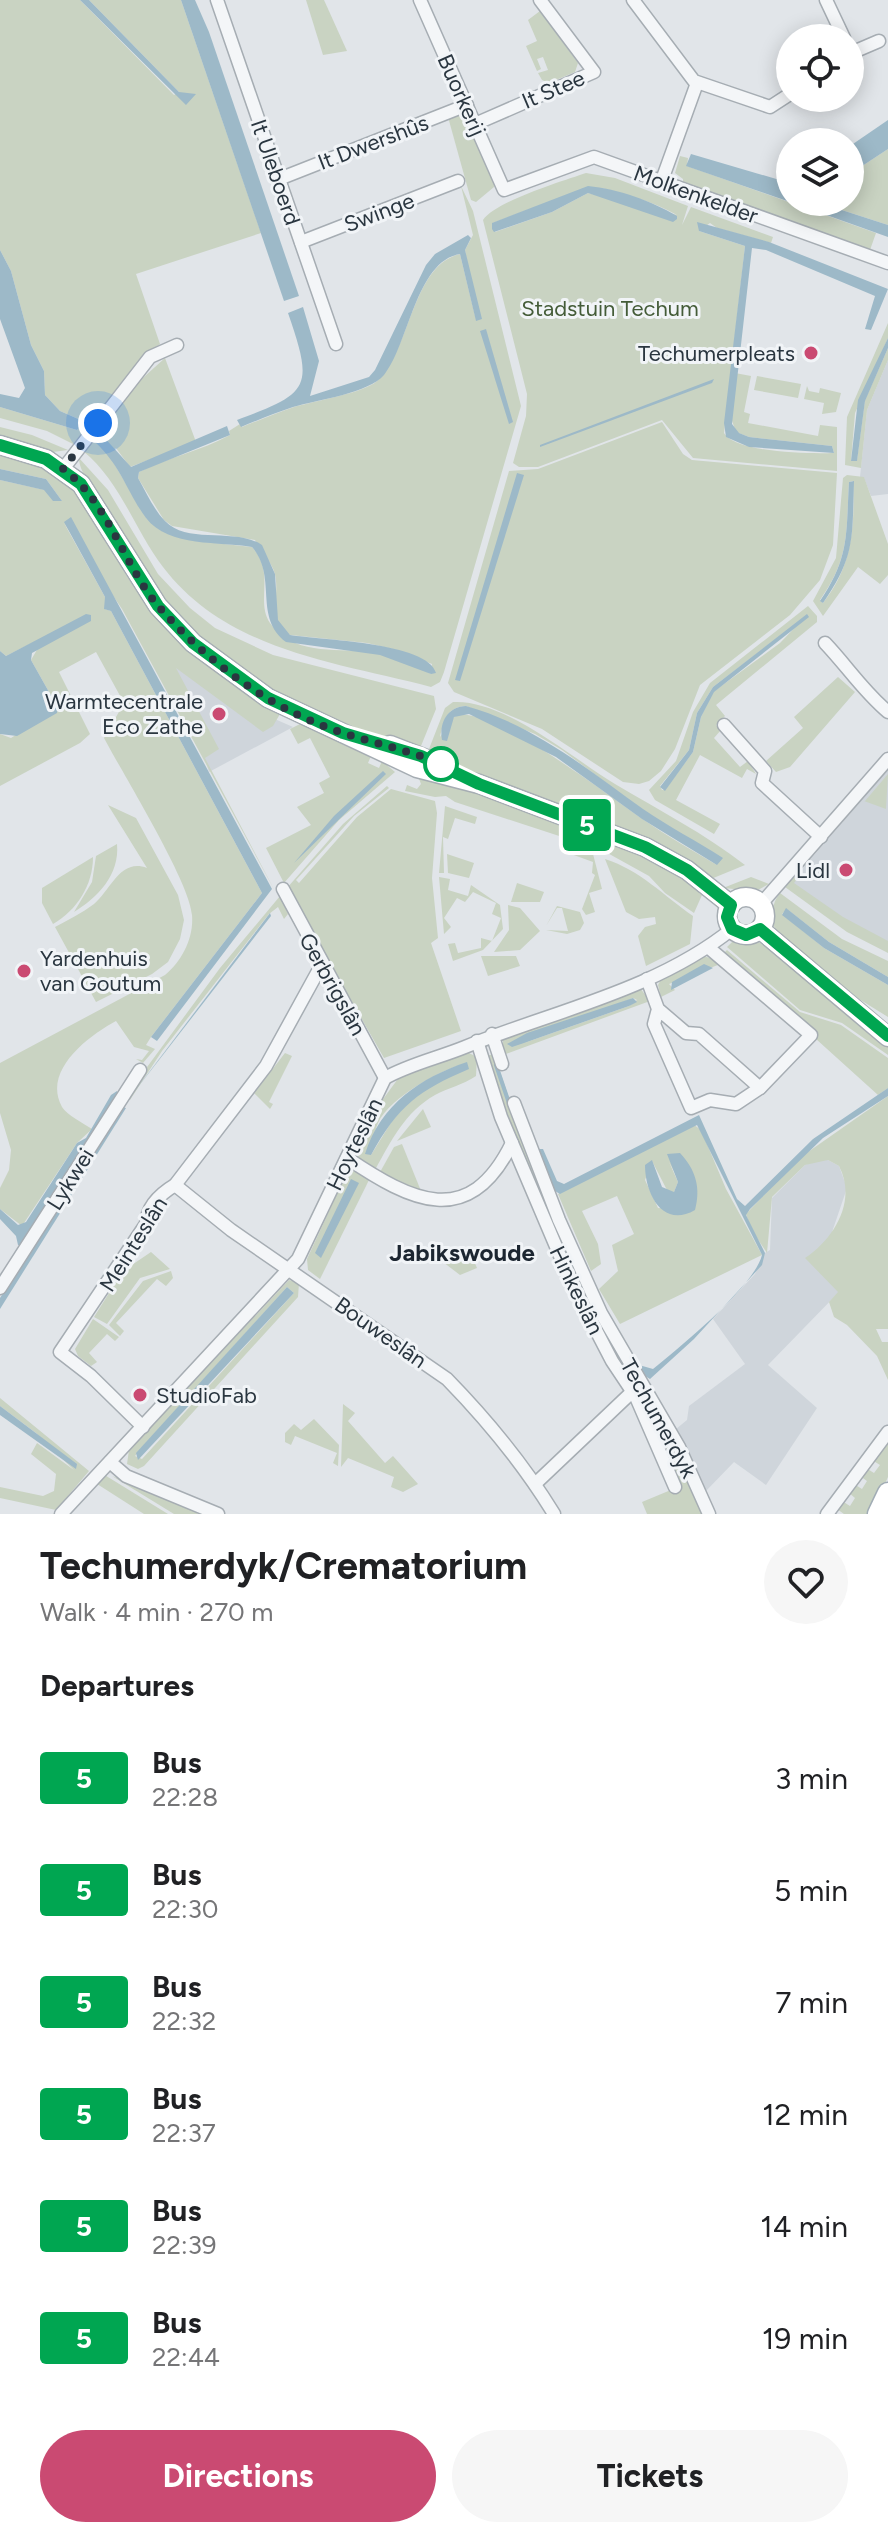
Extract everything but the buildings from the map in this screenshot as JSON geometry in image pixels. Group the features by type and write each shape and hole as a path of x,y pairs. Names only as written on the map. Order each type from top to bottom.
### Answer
{"main road":[{"path":"878,1514 888,1493"}],"street":[{"name":"It Uleboerd","path":"217,0 336,344"},
{"name":"Buorkerij","path":"420,0 504,190"},
{"name":"It Stee","path":"475,124 594,72 540,0"},
{"path":"633,0 697,83 770,107 776,103"},
{"path":"826,0 837,24"},
{"path":"864,47 879,41"},
{"path":"662,180 697,83"},
{"name":"It Dwershûs","path":"279,179 467,105"},
{"name":"Molkenkelder","path":"504,190 589,157 662,180 888,263"},
{"name":"Swinge","path":"301,242 458,181"},
{"path":"63,469 150,357 177,345"},
{"path":"0,445 46,459 63,469 92,497 136,575 158,606 193,643 268,698 417,768 479,784 645,847 687,870 731,905"},
{"path":"825,643 847,666 860,688 888,712"},
{"path":"724,725 765,771 762,783 821,837"},
{"path":"761,904 888,759"},
{"name":"Gerbrigslân","path":"283,889 385,1078"},
{"path":"746,897 761,904 765,917 760,929 746,935 732,929 727,917 731,905 746,897"},
{"name":"Hoyteslân","path":"61,1514 298,1259 385,1078 492,1034 647,979 709,948 732,929"},
{"path":"760,929 888,1037"},
{"path":"658,1009 654,1024 691,1108 710,1100 736,1104 760,1088 811,1035 709,948"},
{"name":"Meinteslân","path":"143,1427 91,1376 60,1352 141,1231 161,1193 175,1185 266,1066 322,964"},
{"path":"647,979 658,1009 686,1033 699,1034 760,1088"},
{"path":"821,979 888,1022"},
{"path":"492,1034 502,1064"},
{"name":"Hinkeslân","path":"477,1041 512,1143 572,1284 632,1392 675,1487"},
{"name":"Lykwei","path":"0,1288 140,1070"},
{"name":"Techumerdyk","path":"514,1103 559,1220 601,1313 679,1447 709,1514"},
{"path":"347,1158 404,1193 444,1199 470,1192 489,1180 512,1143"},
{"name":"Bouweslân","path":"175,1185 231,1230 447,1379 477,1410 535,1484 554,1514"},
{"path":"535,1484 632,1392"},
{"path":"827,1514 888,1432"},
{"path":"110,1462 126,1476 211,1513"}],"shaded area":[{"path":"888,360 888,494 871,496 864,478 860,477 867,410"},
{"path":"168,645 268,716 293,727 209,772"},
{"name":"Lidl","path":"888,770 888,947 789,884"},
{"path":"828,1160 839,1166 847,1188 830,1238 819,1249 839,1292 768,1365 817,1408 766,1485 734,1462 705,1492 676,1429 687,1420 689,1406 745,1364 713,1319 755,1274 765,1253 770,1250 772,1198 805,1165"}],"green space":[{"path":"0,0 80,0 174,95 179,92 89,0 181,0 261,233 136,274 160,344 145,355 73,444 47,431 0,418 0,407 77,430 85,422 60,411 45,395 44,371 31,345 11,271 0,250"},
{"path":"306,0 324,0 347,51 323,55"},
{"path":"540,11 578,63 575,72 549,83 542,80 538,73 548,70 543,57 537,59 541,69 537,71 526,46 537,41 528,20"},
{"path":"459,115 466,118 494,182 494,187 476,202 471,200 448,117"},
{"path":"888,149 888,225 860,216 864,216 864,165"},
{"path":"680,156 688,158 687,166 776,198 776,216 828,216 876,233 870,250 683,183 683,179 675,173"},
{"name":"Stadstuin Techum","path":"586,173 615,178 688,206 682,225 691,207 773,237 771,243 717,228 710,223 699,231 745,246 724,433 731,440 758,448 834,453 832,446 749,437 736,432 731,418 735,373 751,376 744,412 750,414 748,423 818,436 820,425 837,427 837,471 693,458 662,420 538,467 519,467 513,463 526,416 527,394 483,220 515,199","holes":["602,188 677,215 588,193 552,212 495,232 493,223 554,200"]},
{"path":"461,186 473,211 521,406 444,672 440,682 431,687 285,649 218,618 189,595 163,567 117,491 83,451 135,385 165,358 196,442 130,467 116,448 109,455 147,519 196,541 252,547 263,567 266,614 279,633 290,640 314,648 384,655 431,674 432,664 397,650 367,643 290,635 276,615 274,570 255,540 172,526 164,520 138,478 139,472 230,435 229,431 240,424 242,427 294,407 361,389 377,381 398,349 432,274 444,261 460,254 476,320 465,250 473,235"},
{"path":"888,323 888,338 855,413 851,461 857,460 865,400 888,348 888,360 867,410 861,468 845,465 847,417"},
{"path":"757,376 801,384 798,398 754,390"},
{"path":"807,386 809,391 819,393 820,388 841,393 836,412 822,414 824,403 804,399"},
{"path":"662,422 683,454 692,460 837,473 833,545 820,580 790,615 700,685 675,749 661,771 649,781 639,784 623,782 542,729 454,692 448,683 509,471 538,469"},
{"path":"0,427 32,435 68,450 53,452 0,436"},
{"path":"0,454 33,463 63,478 75,488 94,514 124,572 148,605 200,657 280,714 273,726 263,732 176,668 219,749 205,758 276,893 122,609 64,523 105,597 105,609 111,611 262,893 151,1037 146,1045 155,1049 143,1063 136,1059 142,1060 149,1051 134,1047 116,1021 81,1045 71,1056 58,1080 57,1094 64,1110 92,1129 77,1143 22,1226 0,1209 0,1188 9,1170 11,1150 0,1113 0,1063 165,975 186,948 192,915 180,878 104,738 124,703 96,652 59,672 90,734 80,743 0,786 0,734 11,738 58,708 31,660 38,648 32,643 6,656 0,651 0,480 45,490 62,501 46,479 0,469"},
{"path":"79,458 108,490 158,574 190,608 215,628 273,655 434,696 436,709 421,746 414,749 315,711 233,664 198,634 166,599 136,558 86,478"},
{"path":"847,475 864,477 888,544 888,575 880,584 858,567 823,616 813,601 836,558 843,478","holes":["853,481 852,530 846,561 823,603 820,600 842,557 849,482"]},
{"path":"808,606 817,616 817,622 716,705 725,716 716,725 721,730 714,738 740,767 748,761 756,774 747,769 742,778 700,755 676,800 720,824 714,834 655,800 649,790 676,761 693,712 710,683","holes":["807,615 780,643 713,692 701,717 693,752 662,790 660,786 689,750 697,713 713,687"]},
{"path":"838,677 855,692 790,767 776,772 766,761 803,728 794,717"},
{"path":"453,702 473,704 516,720 745,865 711,879 468,772 429,749 445,708","holes":["466,706 535,734 562,750 717,865 653,826 549,754 493,723 470,715 454,717 440,737 450,712"]},
{"path":"300,724 360,747 371,756 368,763 379,768 382,761 395,772 339,820 284,883 266,848 311,825 297,807 324,793 319,783 330,777 310,738 298,744 290,729"},
{"path":"888,774 886,809 864,801 865,801"},
{"path":"418,776 460,785 656,860 702,889 694,913 665,893 649,876 602,850 455,802 446,796 405,791 407,785 417,789 421,784"},
{"path":"387,786 389,788 354,816 296,880 299,883 357,817 391,789 435,801 437,813 432,878 438,938 431,943 461,1031 384,1058 287,888 343,824"},
{"path":"108,805 136,818 178,895 184,920 180,939 168,962 152,974 96,1002 55,927 94,904 123,871 138,866 147,868"},
{"path":"445,806 477,817 475,824 455,818 448,839 443,837 444,873 439,873"},
{"path":"117,844 111,875 99,893 74,912 92,882 96,856"},
{"path":"573,848 593,854 602,889 589,893 595,912 586,915 582,909 595,875 592,873 593,862 571,854"},
{"path":"447,854 474,863 469,878 448,873"},
{"path":"93,857 90,877 82,896 69,912 53,924 42,903 42,888"},
{"path":"605,859 641,877 693,916 690,944 646,966 638,936 645,927 656,924 655,917 639,919 626,912"},
{"path":"798,872 802,873 794,883 843,917 888,941 888,953 847,932 785,887"},
{"path":"439,877 450,879 448,890 468,896 471,885 500,905 503,929 492,940 501,918 492,914 496,903 473,892 465,902 457,898 444,918 451,927 444,934"},
{"path":"751,877 769,884 756,891 723,888"},
{"path":"517,883 544,892 540,902 511,902"},
{"path":"780,893 842,939 888,961 888,977 829,942 787,909 782,914 824,948 888,985 888,1017 859,999 778,933 772,913"},
{"path":"280,896 288,914 284,919 278,907 269,914 162,1051 130,1100 125,1097 220,968"},
{"path":"508,905 520,908 540,931 520,950 494,952 509,930"},
{"path":"557,906 580,912 584,923 580,930 567,934 546,930 568,931 562,908 557,908 546,926"},
{"path":"481,938 492,941 483,950 453,961 448,944 455,943 458,953 481,948"},
{"path":"733,941 766,943 888,1043 888,1055 842,1023 800,1010 727,947"},
{"path":"727,950 800,1012 841,1025 888,1058 888,1088 878,1095 816,1039 818,1035 723,954"},
{"path":"481,956 516,956 520,966 488,976"},
{"path":"704,956 723,963 669,984 675,990 661,997 658,985 661,979"},
{"path":"640,988 650,1001 503,1055 503,1037","holes":["633,998 637,1000 629,1006 524,1043"]},
{"path":"467,1052 477,1057 476,1076 435,1095 415,1110 400,1128 375,1170 357,1158 378,1106 400,1076","holes":["467,1063 412,1098 392,1121 371,1155 378,1123 393,1104 431,1078"]},
{"path":"285,1053 292,1056 269,1102 273,1104 270,1109 254,1093"},
{"path":"494,1054 519,1127 634,1381 619,1364 599,1330 554,1230 486,1056"},
{"path":"888,1096 888,1329 876,1329 882,1342 888,1342 888,1380 877,1356 847,1325 834,1317 829,1302 838,1292 805,1258 826,1240 840,1217 846,1192 839,1166 828,1160 805,1165 772,1197 767,1253 751,1229 746,1214 798,1159"},
{"path":"423,1109 431,1127 397,1141"},
{"path":"693,1124 701,1130 726,1189 762,1255 620,1324 599,1289 618,1271 612,1245 634,1234 617,1196 582,1211 598,1244 601,1264 591,1271 558,1194","holes":["652,1161 668,1192 674,1192 678,1182 669,1162 695,1210 658,1208 645,1180"]},
{"path":"402,1144 423,1196 379,1174 394,1147"},
{"path":"353,1171 370,1178 320,1279 308,1270 307,1259 344,1179"},
{"path":"469,1250 477,1268 460,1275 443,1262"},
{"path":"151,1252 170,1269 140,1278 107,1324 94,1317 123,1271"},
{"path":"171,1271 173,1278 166,1286 157,1279 116,1323 124,1331 120,1336 109,1325 143,1281"},
{"path":"289,1280 299,1283 298,1297 144,1466 138,1469 127,1464 129,1450","holes":["287,1287 294,1293 142,1459 135,1456"]},
{"path":"93,1319 119,1337 115,1341 107,1334 89,1353 97,1362 91,1366 78,1356 75,1349"},
{"path":"644,1389 705,1514 647,1514 642,1502 678,1487 638,1393"},
{"path":"0,1398 89,1471 56,1510 0,1498 0,1487 43,1496 54,1491 56,1474 31,1454 37,1443 74,1470 36,1433 0,1406"},
{"path":"343,1404 355,1413 348,1421 385,1463 393,1456 418,1484 403,1492 391,1487 394,1477 348,1458 341,1467"},
{"path":"314,1419 339,1445 338,1466 333,1463 337,1453 295,1436 291,1445 285,1442 285,1433 294,1424 301,1430"},
{"path":"888,1442 888,1477 871,1514 844,1514 837,1509 842,1501 850,1506 855,1498 848,1492 854,1484 862,1489 867,1481 860,1476 866,1468 874,1473 880,1465 872,1460"},
{"path":"103,1474 168,1514 144,1514 94,1482"},
{"path":"112,1476 193,1509 198,1514 174,1514"}],"water":[{"path":"80,0 89,0 179,92 196,94 186,105"},
{"path":"181,0 195,0 209,32 299,296 284,301"},
{"path":"888,120 888,149 864,165 864,136"},
{"path":"691,154 776,179 776,197 686,166"},
{"path":"588,186 646,201 677,216 677,219 673,222 588,193 552,212 494,232 492,229 492,223"},
{"path":"829,216 860,216 888,225 888,237"},
{"path":"697,222 769,242 888,289 871,330 865,329 875,296 766,250 752,248 732,424 739,433 749,437 832,446 834,453 749,447 726,437 724,423 745,246 699,231"},
{"path":"468,235 471,238 465,250 482,319 476,321 460,254 445,260 423,287 393,361 377,381 367,387 293,407 241,427 237,420 279,402 300,384 303,373 301,358 288,313 303,307 319,361 310,396 369,377 426,265 435,254"},
{"path":"0,250 11,271 31,345 44,371 45,395 60,411 85,422 77,430 0,407 0,394 19,398 25,388 0,319"},
{"path":"486,329 513,422 509,424 480,331"},
{"path":"888,338 888,348 865,401 857,461 851,461 858,400"},
{"path":"714,379 712,383 540,447 540,445"},
{"path":"227,426 230,435 139,472 138,478 161,517 186,532 239,537 262,545 275,574 278,620 290,635 394,649 429,663 436,673 431,674 380,655 286,642 270,621 264,571 252,547 196,542 156,528 139,508 111,460 95,442 102,435 131,467"},
{"path":"0,469 46,479 62,501 53,501 44,490 0,480"},
{"path":"517,473 524,475 460,681 455,680"},
{"path":"854,481 852,531 847,558 823,603 820,601 842,557 849,482"},
{"path":"71,517 272,889 157,1041 151,1037 262,893 111,611 104,609 105,597 64,522"},
{"path":"86,614 91,615 91,621 32,653 31,660 58,708 57,713 17,736 0,734 0,651 6,656"},
{"path":"807,614 809,617 714,692 701,717 693,752 665,791 660,787 689,750 697,713 713,687"},
{"path":"466,706 537,736 653,816 723,858 717,865 642,819 556,757 469,714 454,717 447,741 442,740 446,717 454,709"},
{"path":"383,771 386,774 294,863 334,816"},
{"path":"786,908 829,942 888,977 888,985 824,948 782,915"},
{"path":"270,913 271,916 131,1096"},
{"path":"704,964 713,968 671,990 672,982"},
{"path":"633,998 637,1002 629,1006 512,1047 507,1044 527,1033"},
{"path":"467,1062 469,1069 436,1084 411,1102 391,1124 371,1155 365,1154 381,1121 404,1095 433,1076"},
{"path":"888,1088 888,1096 823,1138 750,1209 746,1215 765,1253 762,1265 746,1283 762,1255 697,1125 560,1194 555,1191 539,1149 543,1149 557,1181 564,1184 699,1115 737,1199 745,1206 813,1139"},
{"path":"117,1091 118,1096 22,1246 18,1245 16,1236 0,1219 0,1209 18,1225 26,1222 77,1143 86,1138 111,1095"},
{"path":"123,1107 126,1108 0,1309 0,1298"},
{"path":"680,1153 696,1180 697,1202 695,1210 673,1215 652,1197 645,1165 652,1160 662,1187 674,1192 678,1182 667,1154"},
{"path":"351,1179 359,1183 321,1258 315,1253"},
{"path":"287,1287 294,1293 138,1460 136,1453"},
{"path":"723,1307 694,1339 650,1379 645,1376 639,1365 653,1369"},
{"path":"0,1406 77,1464 76,1469 0,1415"}],"waterway":[{"path":"496,1065 510,1106"}],"bus line":[{"name":"5","path":"0,445 46,459 81,484 158,606 193,643 232,675 298,714 343,733 397,747 434,761 479,784 645,847 687,870 731,905 727,917 732,929 746,935 760,929 888,1036"}],"place":[{"name":"Techumerpleats","path":"811,353"},
{"name":"Warmtecentrale Eco Zathe","path":"219,714"},
{"name":"Lidl","path":"846,870"},
{"name":"Yardenhuis van Goutum","path":"24,971"},
{"name":"StudioFab","path":"140,1395"}],"district":[{"name":"Jabikswoude","path":"462,1253"}],"route":[{"path":"98,423 63,469 92,497 136,575 158,606 193,643 232,675 290,711 343,733 397,747 441,764"}]}
